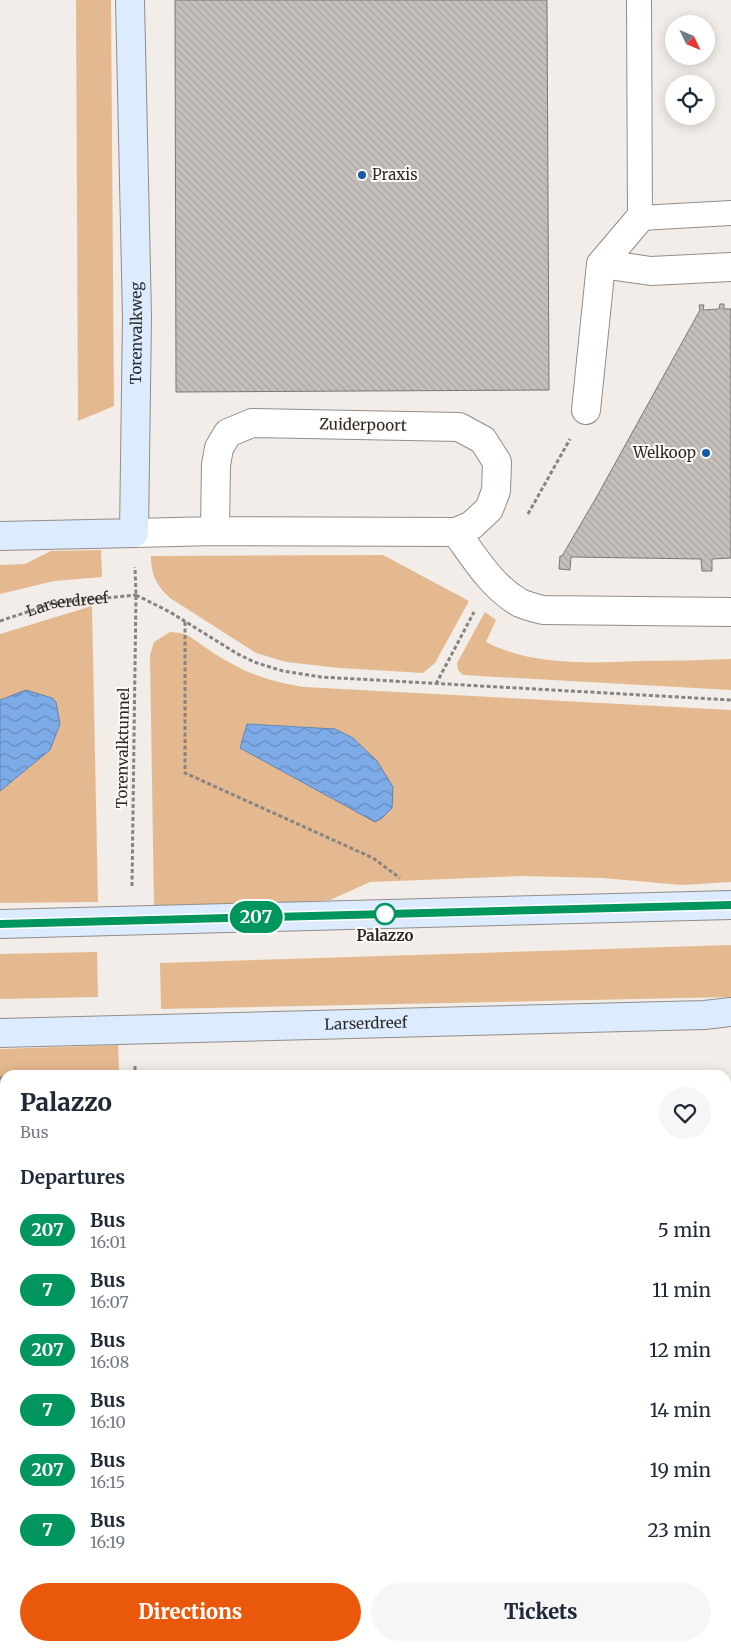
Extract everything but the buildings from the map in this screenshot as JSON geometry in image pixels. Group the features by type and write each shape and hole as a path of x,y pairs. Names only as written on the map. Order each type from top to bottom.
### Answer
{"main road":[{"name":"Torenvalkweg","path":"130,0 137,316 134,533"},
{"path":"0,536 134,533"},
{"path":"0,924 731,904"},
{"name":"Larserdreef","path":"0,1033 705,1015 731,1012"}],"street":[{"path":"586,410 601,264 640,218"},
{"path":"601,264 651,271 731,267"},
{"name":"Zuiderpoort","path":"215,532 216,465 219,448 228,433 252,423 459,426 483,440 497,462 496,491 488,509 472,525 456,532"},
{"path":"134,533 456,532 491,580 521,604 543,610 731,612"}],"lane":[{"path":"639,0 640,218 731,213"}],"path":[{"name":"Larserdreef","path":"0,620 54,603 136,595"},
{"path":"136,595 185,621 254,662 304,675 480,687 731,700"},
{"name":"Torenvalktunnel","path":"132,892 136,595"},
{"path":"185,621 185,773 373,858 405,881"}],"shaded area":[{"path":"76,0 111,0 114,406 78,421"},
{"path":"101,550 102,577 54,581 0,594 0,565 25,564 51,551"},
{"path":"383,555 469,601 435,663 423,673 340,668 286,662 256,653 170,598 155,579 151,556"},
{"path":"92,606 98,902 0,903 0,791 50,750 0,700 0,634"},
{"path":"485,612 496,620 486,642 504,650 541,659 580,662 731,659 731,690 463,675 458,670 457,663"},
{"path":"170,632 189,636 222,658 251,673 304,687 731,710 731,882 682,885 602,878 521,876 370,882 330,900 224,908 154,908 150,655 154,642"},
{"path":"731,945 731,997 161,1009 160,963"},
{"path":"97,952 98,997 0,999 0,954"},
{"path":"118,1045 119,1070 0,1070 0,1049"}],"water":[{"path":"26,690 52,698 56,702 60,724 50,750 0,791 0,700"},
{"path":"247,724 335,729 353,738 377,761 393,787 392,808 375,822 240,748"}],"bus line":[{"name":"207","path":"0,924 731,905"}],"place":[{"name":"Praxis","path":"362,175"},
{"name":"Welkoop","path":"706,453"},
{"name":"Palazzo","path":"385,914"}]}
